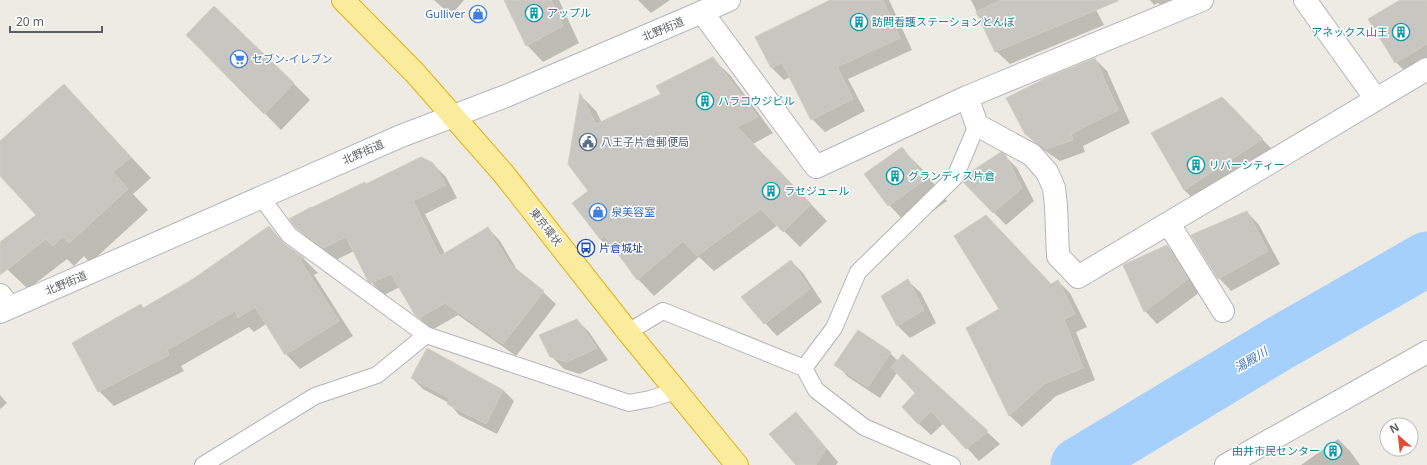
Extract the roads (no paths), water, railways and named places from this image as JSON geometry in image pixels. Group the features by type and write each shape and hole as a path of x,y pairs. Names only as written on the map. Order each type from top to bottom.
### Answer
{"highway":[{"name":"東京環状","path":"343,0 415,73 503,173 628,332 737,465"}],"street":[{"name":"北野街道","path":"3,305 261,197 401,136 506,96 729,0"},
{"path":"702,12 816,167 967,97 1202,0"},
{"path":"1306,0 1376,99"},
{"path":"967,97 977,125 1032,154 1048,172 1054,188 1058,256 1078,277 1427,69"},
{"path":"1169,224 1223,311"},
{"path":"1226,465 1427,352"}],"lane":[{"path":"804,368 834,328 858,272 955,177 977,125"},
{"path":"261,197 289,235 426,335 629,403 650,399 676,391"},
{"path":"628,332 663,311 804,368 816,390 864,427 952,465"},
{"path":"203,465 315,396 377,375 426,335"}],"waterway":[{"name":"湯殿川","path":"1078,465 1280,343 1427,259"}],"place":[{"name":"アップル","path":"534,13"},
{"name":"Gulliver","path":"478,14"},
{"name":"訪問看護ステーションとんぼ","path":"859,22"},
{"name":"アネックス山王","path":"1401,32"},
{"name":"セブン-イレブン","path":"239,59"},
{"name":"ハラコウジビル","path":"705,101"},
{"name":"八王子片倉郵便局","path":"588,142"},
{"name":"リバーシティー","path":"1196,165"},
{"name":"グランディス片倉","path":"895,176"},
{"name":"ラセジュール","path":"771,191"},
{"name":"泉美容室","path":"598,212"},
{"name":"片倉城址","path":"586,248"},
{"name":"由井市民センター","path":"1333,451"}]}
